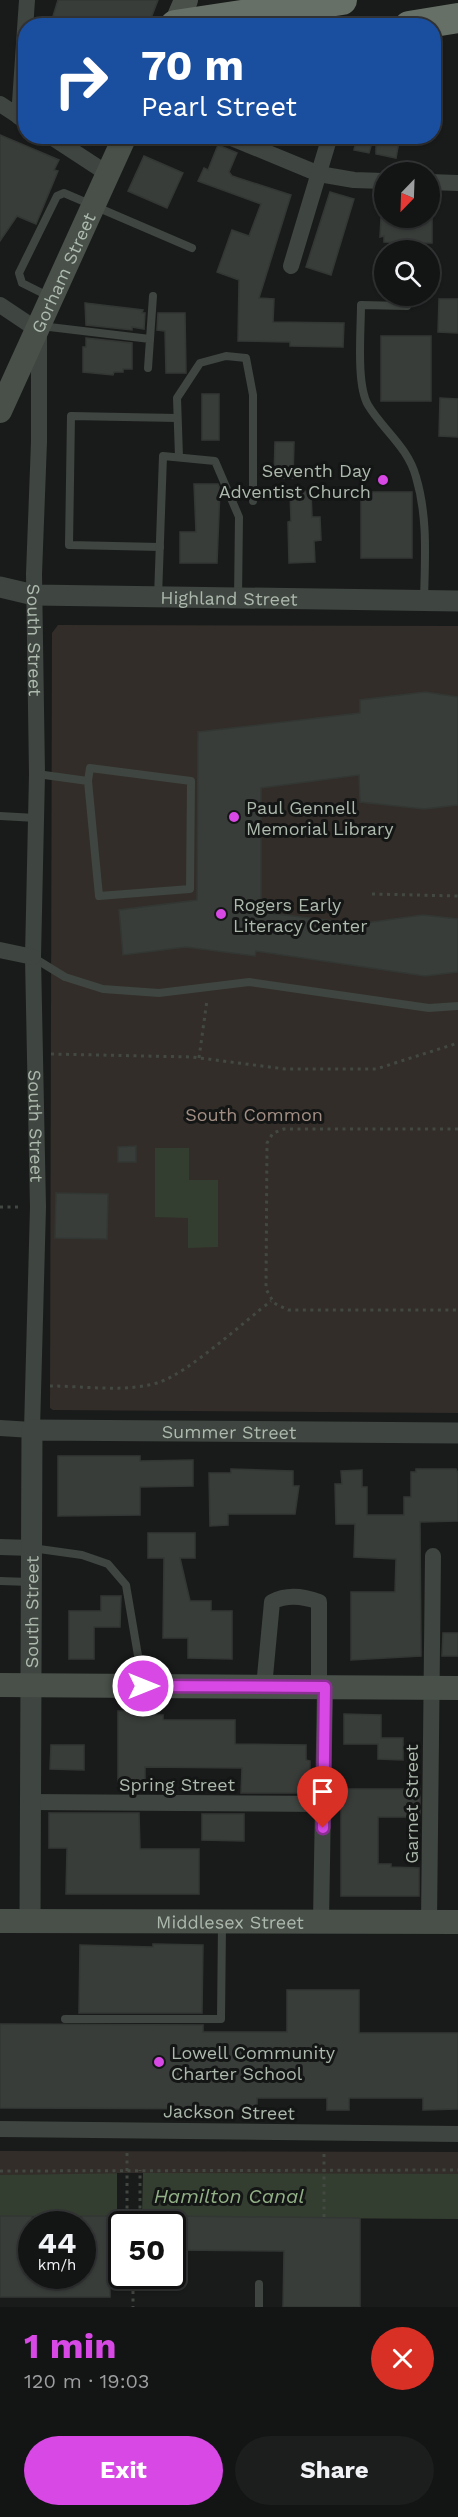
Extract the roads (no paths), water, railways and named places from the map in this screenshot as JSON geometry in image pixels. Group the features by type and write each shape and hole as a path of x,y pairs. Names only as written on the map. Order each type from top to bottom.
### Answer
{"highway":[{"path":"230,0 247,9 266,12"},
{"path":"224,18 342,0"},
{"path":"441,21 458,18"}],"main road":[{"path":"178,18 186,0"},
{"name":"Gorham Street","path":"0,411 40,328 121,144"},
{"path":"0,1685 458,1688"},
{"name":"Middlesex Street","path":"0,1921 458,1922"}],"street":[{"path":"26,18 27,0"},
{"path":"0,105 18,116"},
{"path":"62,144 108,174"},
{"path":"246,144 319,174 336,178 374,180"},
{"path":"291,266 328,144"},
{"path":"440,182 458,183"},
{"path":"0,305 40,328"},
{"name":"South Street","path":"30,1921 32,1430 38,1207 33,957 37,774 34,595 40,328"},
{"name":"Highland Street","path":"0,587 34,595 458,601"},
{"path":"0,950 33,957"},
{"name":"Summer Street","path":"0,1428 458,1433"},
{"path":"0,1547 32,1548"},
{"name":"Garnet Street","path":"429,1922 434,1556"},
{"path":"264,1687 272,1602 282,1596 309,1598 319,1602 323,1804 321,1922"},
{"name":"Spring Street","path":"30,1802 323,1804"},
{"name":"Jackson Street","path":"0,2129 458,2134"}],"lane":[{"path":"52,299 22,283 19,273 57,196 64,193 192,248"},
{"path":"148,368 153,296"},
{"path":"374,305 361,305 362,390 368,405 402,445 416,475 425,514 424,600"},
{"path":"40,328 150,339"},
{"path":"178,457 177,398 200,363 226,356 246,358 253,395 253,501"},
{"path":"160,547 69,545 71,416 177,418"},
{"path":"158,597 163,456 215,461 239,517 238,598"},
{"path":"90,768 191,781 190,889 99,896 88,781 90,768"},
{"path":"37,774 88,781"},
{"path":"0,816 36,818"},
{"path":"33,957 65,977 103,989 159,993 249,982 429,1008 458,1006"},
{"path":"32,1548 82,1555 108,1564 126,1585 143,1686"},
{"path":"0,1581 32,1582"},
{"path":"66,2019 221,2019 222,1921"},
{"path":"259,2284 259,2307"}],"water":[{"path":"155,1148 189,1148 189,1180 218,1180 218,1247 188,1248 188,1218 155,1217"},
{"name":"Hamilton Canal","path":"458,2174 458,2219 186,2217 186,2211 108,2211 108,2217 96,2217 96,2211 18,2211 18,2216 0,2216 0,2175"}],"place":[{"name":"Seventh Day Adventist Church","path":"383,480"},
{"name":"Paul Gennell Memorial Library","path":"234,817"},
{"name":"Rogers Early Literacy Center","path":"221,914"},
{"name":"Lowell Community Charter School","path":"159,2062"}],"park label":[{"name":"South Common","path":"254,1114"}]}
